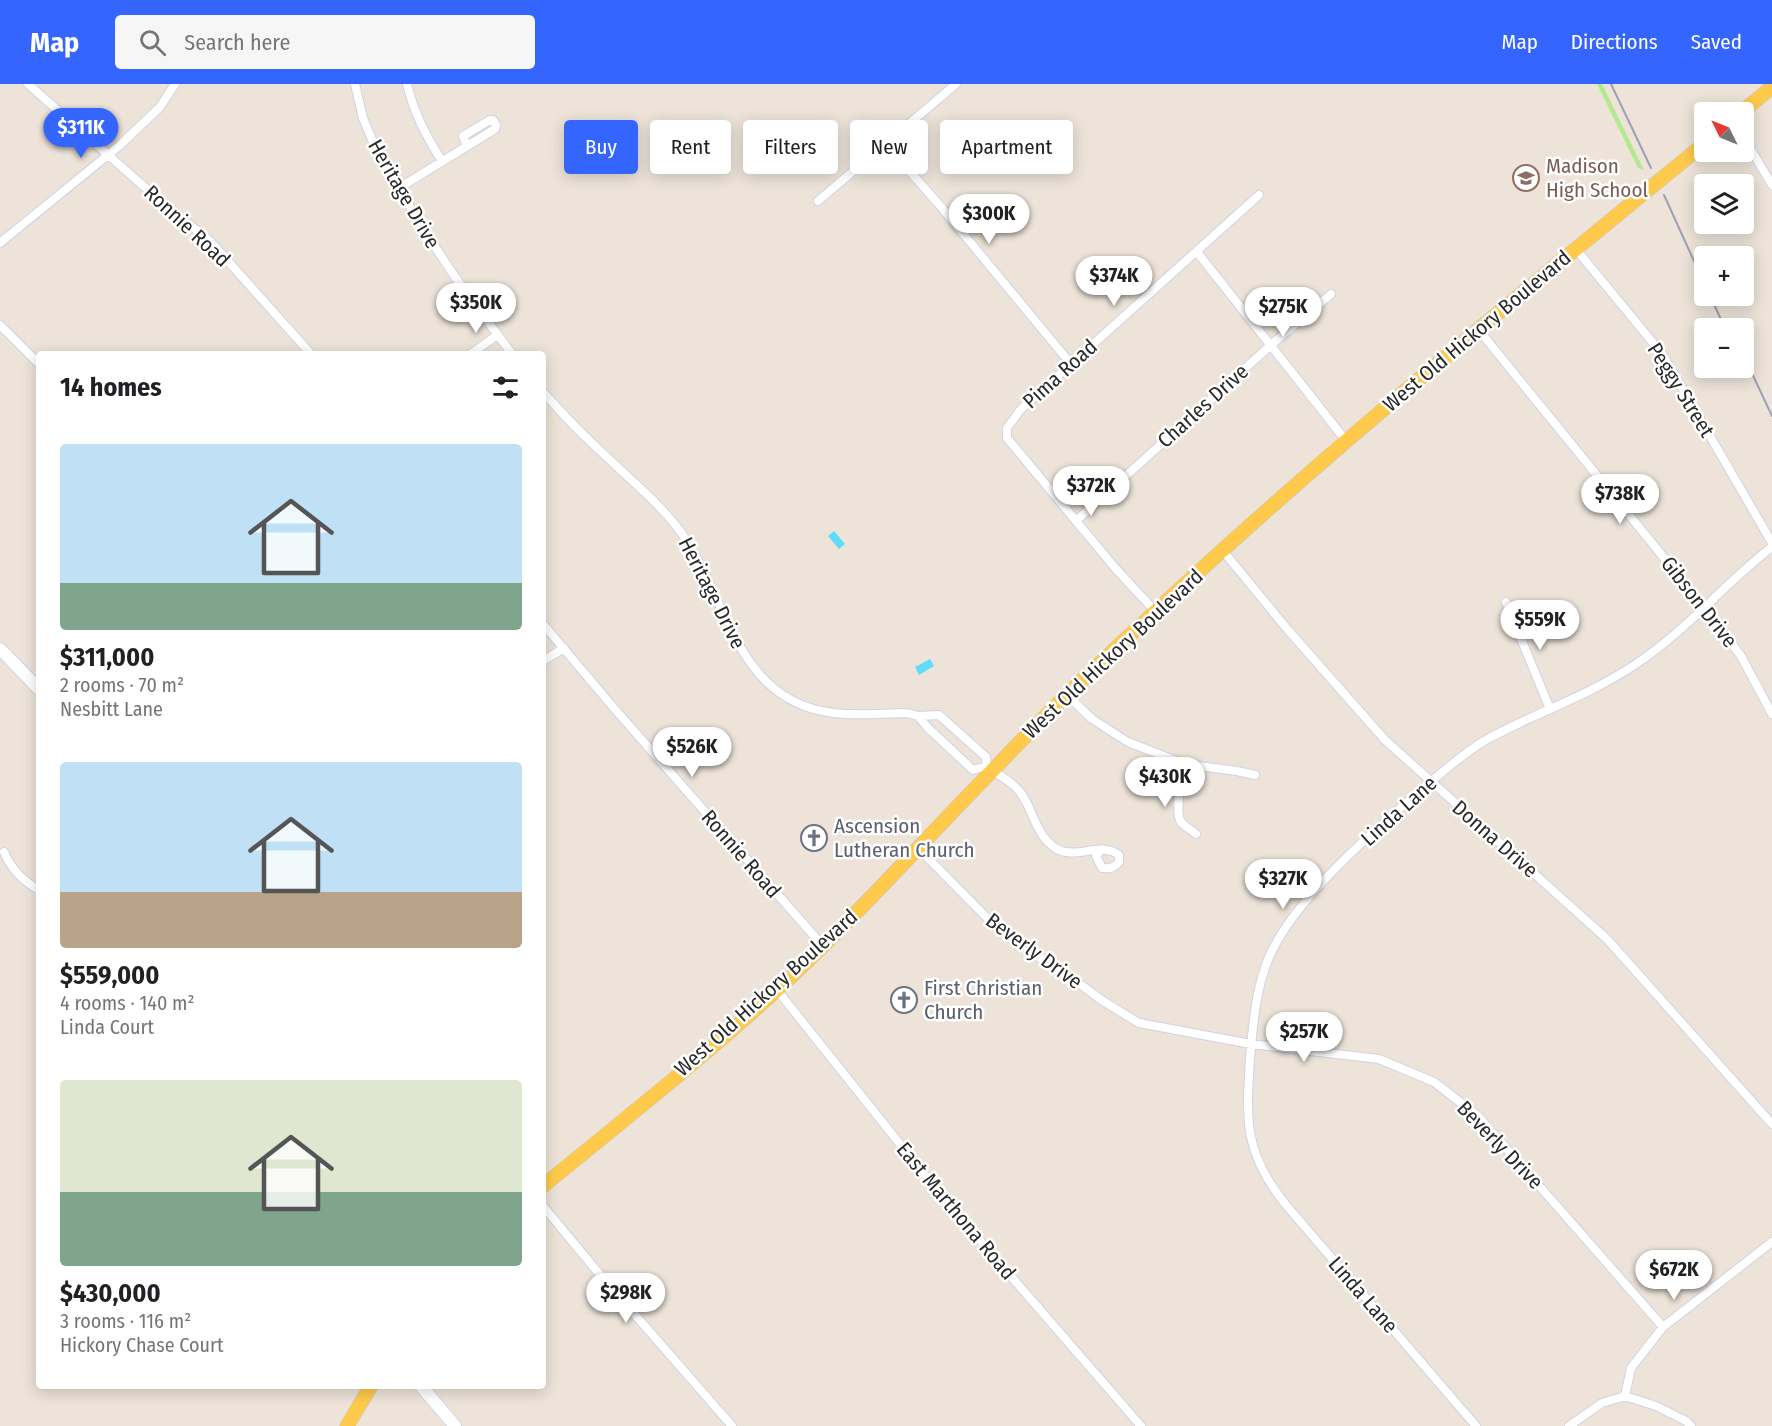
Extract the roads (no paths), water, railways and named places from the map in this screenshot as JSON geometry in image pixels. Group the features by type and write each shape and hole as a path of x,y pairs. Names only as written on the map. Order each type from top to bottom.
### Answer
{"main road":[{"path":"1754,102 1772,87"},
{"name":"West Old Hickory Boulevard","path":"546,1183 777,990 919,849 989,768 1155,611 1478,329 1694,152"},
{"path":"347,1426 369,1389"}],"street":[{"name":"Ronnie Road","path":"28,84 158,199 210,241 307,351"},
{"path":"0,243 147,120 175,84"},
{"name":"Heritage Drive","path":"355,84 368,130 399,188 433,245 510,351"},
{"path":"407,84 423,129 442,161"},
{"path":"914,120 956,84"},
{"path":"399,188 467,146"},
{"path":"1754,155 1772,185"},
{"path":"819,201 851,174"},
{"path":"912,174 1071,364"},
{"name":"Pima Road","path":"1077,520 1007,438 1007,428 1012,418 1259,195"},
{"name":"Peggy Street","path":"1575,248 1663,355 1772,545"},
{"path":"1197,252 1347,442"},
{"name":"Charles Drive","path":"1077,520 1331,294"},
{"path":"0,325 36,361"},
{"name":"Gibson Drive","path":"1478,329 1704,607 1741,656 1772,714"},
{"path":"475,351 497,335"},
{"name":"Heritage Drive","path":"546,395 592,444 653,500 680,531 719,603 736,642 755,671 767,683 787,697 823,711 846,714 939,715 986,757 989,768 1021,793 1048,842 1059,851 1087,852 1102,849"},
{"path":"1077,520 1155,611"},
{"name":"Linda Lane","path":"1476,1426 1301,1222 1266,1178 1256,1158 1250,1135 1249,1083 1254,1017 1265,970 1271,954 1293,919 1313,894 1362,842 1430,782 1481,743 1511,726 1592,690 1638,663 1772,545"},
{"name":"Donna Drive","path":"1223,550 1385,740 1607,939 1772,1124"},
{"path":"1506,602 1551,709"},
{"name":"Ronnie Road","path":"546,627 823,946"},
{"path":"546,659 564,648"},
{"path":"0,649 36,686"},
{"path":"1067,695 1092,718 1128,742 1184,764 1255,775"},
{"name":"Heritage Drive","path":"918,716 973,770 989,768"},
{"path":"1184,764 1178,801 1180,821 1196,834"},
{"name":"Beverly Drive","path":"919,849 1002,933 1077,981 1103,1001 1144,1025 1251,1044 1379,1059 1434,1082 1478,1116 1663,1327"},
{"path":"4,852 20,877 36,888"},
{"name":"East Marthona Road","path":"777,990 943,1198 1141,1426"},
{"path":"546,1210 732,1426"},
{"path":"1625,1396 1631,1368 1663,1327 1772,1242"},
{"path":"424,1389 455,1426"},
{"path":"1569,1426 1602,1403 1625,1396 1656,1406 1686,1421 1690,1426"}],"water":[{"path":"834,531 845,544 839,549 828,536"},
{"path":"930,659 934,666 919,675 915,667"}],"railway":[{"path":"1611,84 1651,168"},
{"path":"1664,195 1694,261"},
{"path":"1715,306 1720,318"},
{"path":"1754,378 1772,416"}],"place":[{"name":"Madison High School","path":"1526,178"},
{"name":"Ascension Lutheran Church","path":"814,838"},
{"name":"First Christian Church","path":"904,1000"}]}
